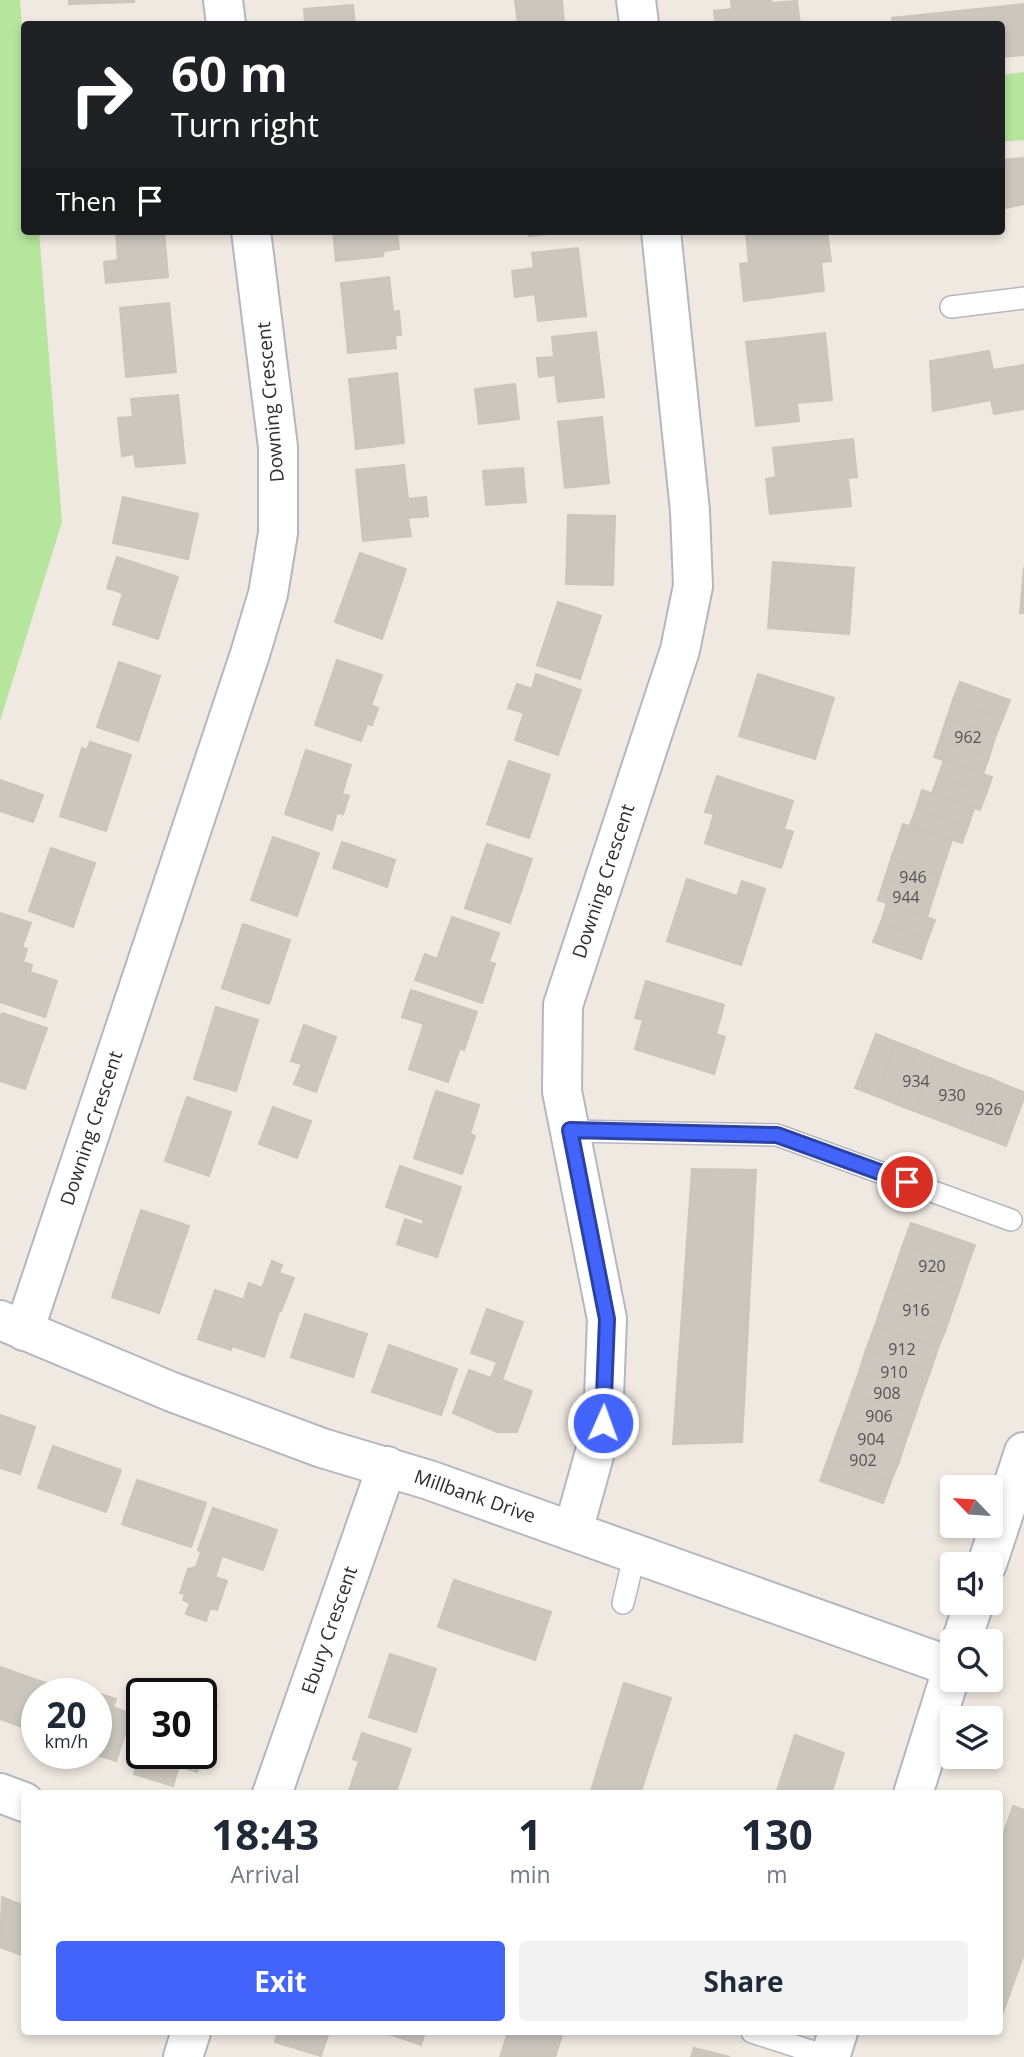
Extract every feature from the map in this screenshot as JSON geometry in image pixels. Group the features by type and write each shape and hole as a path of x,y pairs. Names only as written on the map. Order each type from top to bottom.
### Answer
{"street":[{"path":"223,0 226,21"},
{"path":"636,0 639,21"},
{"name":"Downing Crescent","path":"12,1326 245,667 268,594 278,533 278,447 252,235"},
{"name":"Downing Crescent","path":"573,1531 603,1423 607,1319 562,1091 563,1005 680,650 693,586 690,511 661,235"},
{"name":"Millbank Drive","path":"12,1326 185,1397 322,1447 387,1466 573,1531 940,1664"},
{"path":"991,1552 1024,1452"},
{"name":"Ebury Crescent","path":"273,1790 387,1466"},
{"path":"914,1790 945,1692"},
{"path":"0,1793 21,1801"},
{"path":"183,2057 190,2035"},
{"path":"829,2057 837,2035"}],"lane":[{"path":"951,307 1024,298"},
{"path":"570,1130 777,1135 1011,1220"},
{"path":"622,1603 635,1553"},
{"path":"761,2035 829,2057"}],"green space":[{"path":"0,0 20,0 21,235 39,235 62,522 0,721"},
{"path":"1024,72 1024,140 1005,142 1005,74"}],"building":[{"path":"69,0 134,0 134,2 69,4"},
{"path":"515,0 562,0 564,21 518,21"},
{"path":"731,0 771,0 772,3 797,1 800,21 715,21 714,11 732,9"},
{"path":"1024,4 1024,55 1005,57 1005,21 892,21 892,18"},
{"path":"353,5 355,21 305,21 304,9"},
{"path":"1024,158 1024,204 1005,208 1005,160"},
{"path":"116,235 164,235 168,277 106,283 104,262 118,260"},
{"path":"333,235 397,235 399,249 384,251 383,256 336,261"},
{"path":"746,235 828,235 831,261 821,262 824,291 744,301 740,264 749,263"},
{"path":"578,248 586,316 538,321 535,294 515,297 512,271 534,268 532,253"},
{"path":"389,277 393,312 399,311 401,335 395,335 396,348 348,353 341,283"},
{"path":"169,303 176,372 126,377 120,308"},
{"path":"596,332 604,397 558,402 555,375 539,377 537,358 554,357 552,337"},
{"path":"825,333 832,400 797,403 799,421 756,426 746,342"},
{"path":"989,351 993,370 1024,365 1024,409 994,414 991,400 933,411 930,361"},
{"path":"397,373 404,443 356,449 349,379"},
{"path":"515,384 519,419 479,424 475,389"},
{"path":"178,395 185,463 136,467 134,454 122,456 118,418 133,417 131,399"},
{"path":"602,417 609,483 565,488 558,422"},
{"path":"853,439 857,477 848,478 851,506 770,514 766,479 776,477 773,448"},
{"path":"404,465 408,499 426,497 428,516 408,518 411,536 363,541 356,470"},
{"path":"523,468 526,502 486,505 483,471"},
{"path":"123,497 198,514 188,559 113,543"},
{"path":"568,515 615,516 613,585 566,584"},
{"path":"360,553 406,569 382,639 335,622"},
{"path":"117,557 178,577 158,639 113,624 123,593 107,588"},
{"path":"773,562 854,568 849,634 768,628"},
{"path":"1024,567 1024,613 1020,613"},
{"path":"558,602 601,616 580,679 537,665"},
{"path":"337,660 382,675 371,705 378,708 372,725 367,724 361,741 315,725"},
{"path":"119,662 160,676 138,741 97,727"},
{"path":"536,674 581,690 558,755 515,740 524,713 508,708 517,684 532,689"},
{"path":"758,674 834,698 815,759 739,736"},
{"path":"960,682 1010,700 1003,718 953,700"},
{"path":"953,700 1003,718 996,735 947,718"},
{"path":"947,718 996,735 989,757 940,739"},
{"path":"940,739 989,757 983,774 934,757"},
{"path":"90,742 131,755 106,831 60,816 82,748 87,750"},
{"path":"306,750 351,765 342,794 349,796 343,814 337,813 332,830 285,814"},
{"path":"944,760 992,777 986,794 938,777"},
{"path":"509,761 550,775 529,838 487,824"},
{"path":"717,776 793,801 784,829 793,832 781,868 705,843 714,814 705,812"},
{"path":"938,777 986,794 980,810 932,793"},
{"path":"0,780 43,795 33,822 0,811"},
{"path":"922,790 974,808 968,826 916,809"},
{"path":"916,809 968,826 962,843 910,825"},
{"path":"903,824 952,840 946,858 897,842"},
{"path":"273,837 319,853 297,916 251,900"},
{"path":"342,842 395,860 387,887 333,868"},
{"path":"897,842 946,858 940,876 891,859"},
{"path":"487,844 532,859 510,923 465,908"},
{"path":"51,848 95,863 73,927 29,911"},
{"path":"891,859 940,876 934,895 885,878"},
{"path":"885,878 934,895 927,917 878,900"},
{"path":"687,879 737,896 742,881 765,889 741,965 667,941"},
{"path":"887,903 935,920 928,938 881,922"},
{"path":"0,913 31,923 22,947 27,949 23,962 32,965 30,972 57,981 45,1017 0,1002"},
{"path":"452,917 499,933 489,962 495,964 482,1003 415,980 425,954 437,959"},
{"path":"881,922 928,938 921,959 873,942"},
{"path":"243,924 290,940 269,1004 222,988"},
{"path":"646,981 724,1005 716,1034 725,1037 714,1074 635,1049 643,1020 635,1018"},
{"path":"411,990 477,1012 464,1050 460,1048 448,1082 409,1069 424,1024 402,1017"},
{"path":"216,1007 258,1020 236,1091 194,1079"},
{"path":"2,1013 47,1028 25,1089 0,1081"},
{"path":"304,1025 336,1037 316,1092 294,1084 302,1064 291,1061"},
{"path":"876,1034 896,1042 876,1096 855,1088"},
{"path":"896,1042 917,1050 896,1104 876,1096"},
{"path":"917,1050 936,1058 914,1111 896,1104"},
{"path":"936,1058 954,1065 933,1118 914,1111"},
{"path":"954,1065 972,1072 951,1125 933,1118"},
{"path":"972,1072 990,1078 969,1132 951,1125"},
{"path":"990,1078 1008,1086 988,1139 969,1132"},
{"path":"1008,1086 1024,1092 1024,1098 1006,1146 988,1139"},
{"path":"436,1091 479,1105 470,1134 475,1136 462,1174 414,1158"},
{"path":"187,1097 231,1112 209,1176 165,1161"},
{"path":"273,1107 311,1121 297,1158 259,1144"},
{"path":"400,1166 461,1187 437,1257 397,1244 405,1219 422,1225 424,1220 386,1207"},
{"path":"692,1169 756,1170 742,1442 673,1444"},
{"path":"141,1210 189,1226 159,1313 112,1297"},
{"path":"911,1223 975,1245 967,1267 903,1245"},
{"path":"903,1245 967,1267 960,1288 896,1265"},
{"path":"272,1261 282,1265 279,1273 294,1278 281,1311 244,1298 249,1283 262,1288"},
{"path":"896,1265 960,1288 952,1311 888,1288"},
{"path":"888,1288 952,1311 945,1331 881,1308"},
{"path":"215,1290 279,1312 264,1357 232,1346 231,1350 198,1339"},
{"path":"881,1308 945,1331 938,1348 875,1326"},
{"path":"487,1309 523,1322 502,1380 532,1391 517,1432 497,1432 453,1413 469,1370 491,1378 497,1362 471,1353"},
{"path":"305,1314 367,1334 353,1377 291,1357"},
{"path":"875,1326 938,1348 930,1372 866,1350"},
{"path":"389,1345 457,1369 441,1415 372,1392"},
{"path":"866,1350 930,1372 922,1394 859,1372"},
{"path":"859,1372 922,1394 915,1415 852,1392"},
{"path":"852,1392 915,1415 906,1440 843,1417"},
{"path":"0,1415 35,1427 20,1474 0,1468"},
{"path":"843,1417 906,1440 899,1462 835,1439"},
{"path":"835,1439 899,1462 891,1481 828,1459"},
{"path":"53,1446 121,1470 106,1512 38,1488"},
{"path":"828,1459 891,1481 883,1503 820,1481"},
{"path":"137,1480 206,1503 191,1547 122,1524"},
{"path":"213,1508 277,1530 263,1570 222,1556 215,1577 227,1581 217,1610 210,1608 206,1621 186,1614 190,1603 183,1600 185,1594 180,1593 188,1569 196,1567 201,1552 198,1550"},
{"path":"454,1580 551,1612 535,1660 438,1627"},
{"path":"390,1654 436,1669 416,1732 369,1717"},
{"path":"0,1667 32,1678 21,1678 21,1727 0,1719"},
{"path":"624,1683 671,1698 641,1790 591,1790"},
{"path":"112,1698 116,1699 113,1707 126,1712 126,1732 116,1761 112,1760"},
{"path":"362,1733 411,1749 396,1790 349,1790 359,1761 353,1759"},
{"path":"795,1735 844,1753 832,1790 777,1790"},
{"path":"136,1769 178,1769 173,1786 134,1774"},
{"path":"1013,1806 1024,1810 1024,1954 1003,2012 1003,1835"},
{"path":"2,1897 21,1905 21,1955 0,1947"},
{"path":"277,2035 328,2035 321,2056 275,2042"},
{"path":"392,2035 424,2035 421,2045"},
{"path":"507,2035 562,2035 555,2057 500,2057"},
{"path":"694,2048 730,2057 691,2057"}],"route":[{"path":"603,1423 607,1319 570,1130 777,1135 907,1182"}]}
